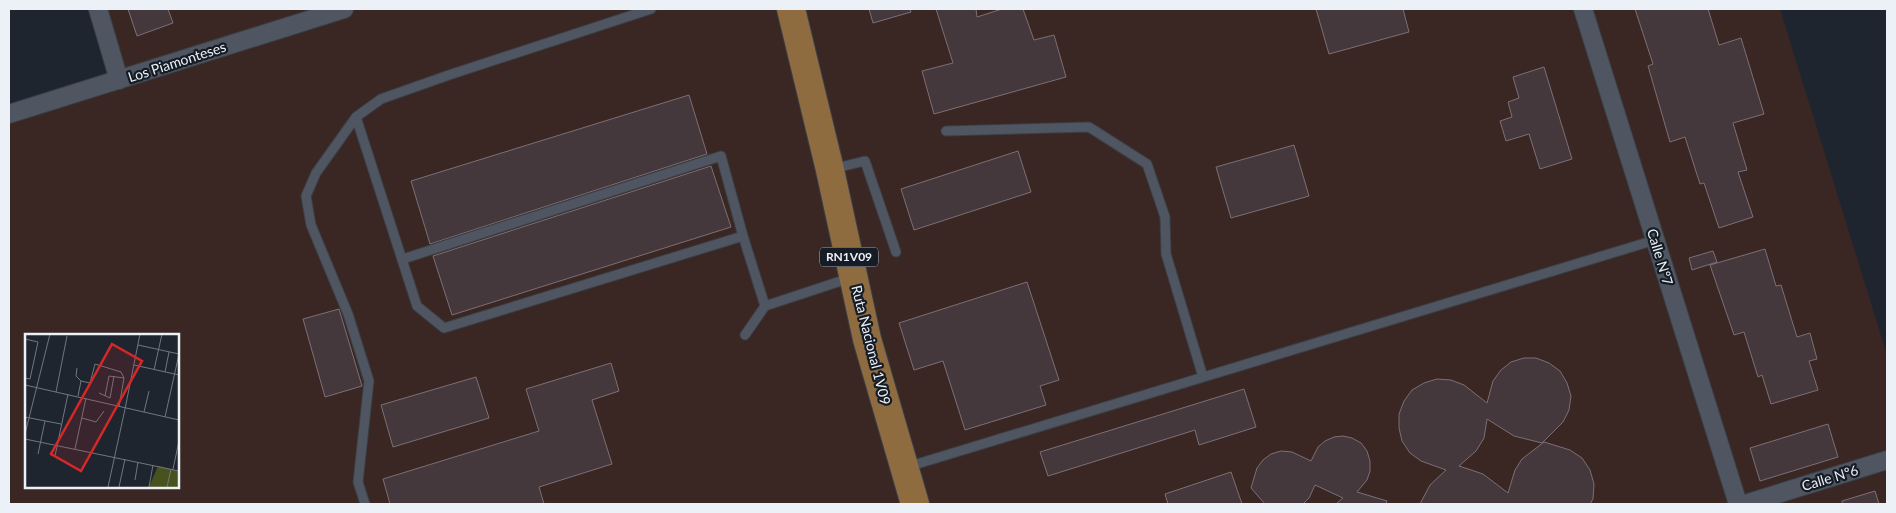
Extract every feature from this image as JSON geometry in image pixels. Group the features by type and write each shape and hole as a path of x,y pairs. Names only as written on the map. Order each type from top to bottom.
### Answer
{"main road":[{"name":"Ruta Nacional 1V09","path":"791,9 830,170 867,339 915,504"}],"street":[{"path":"98,9 119,80"},
{"name":"Los Piamonteses","path":"9,114 344,9"},
{"name":"Calle Nº7","path":"1583,9 1738,504"},
{"name":"Calle Nº6","path":"1745,504 1887,460"}],"lane":[{"path":"365,504 358,482 369,381 348,314 311,225 306,196 316,173 356,117 380,99 651,9"},
{"path":"356,117 417,306 444,328 743,236"},
{"path":"946,131 1089,127 1147,164 1166,217 1166,254 1203,377"},
{"path":"403,259 721,156 765,306"},
{"path":"830,170 865,161 896,252"},
{"path":"904,468 1655,240"},
{"path":"745,335 765,306 854,277"}],"shaded area":[{"path":"98,9 1780,9 1887,355 1887,504 9,504 9,114 119,80"}],"building":[{"path":"128,9 168,9 173,23 137,36"},
{"path":"869,9 910,9 911,12 873,23"},
{"path":"936,9 976,9 977,17 1002,9 1023,9 1034,40 1054,35 1066,77 934,114 922,71 953,63"},
{"path":"1316,9 1403,9 1409,32 1329,54"},
{"path":"1635,9 1708,9 1719,45 1741,38 1764,114 1733,123 1747,170 1738,172 1753,217 1719,228 1704,183 1700,184 1685,137 1670,142 1648,66 1653,64"},
{"path":"1544,67 1572,159 1540,169 1529,134 1506,141 1500,121 1512,117 1508,102 1519,98 1513,77"},
{"path":"689,95 707,154 430,244 411,181"},
{"path":"1294,145 1309,196 1231,218 1216,167"},
{"path":"1018,151 1031,192 914,230 901,189"},
{"path":"711,166 731,227 452,315 433,256"},
{"path":"1765,249 1776,286 1781,285 1797,337 1810,333 1817,359 1809,361 1818,390 1771,404 1762,375 1758,377 1744,332 1734,335 1710,265"},
{"path":"1713,251 1717,262 1692,270 1689,258"},
{"path":"1027,282 1059,380 1040,386 1046,405 965,430 943,361 914,370 899,323"},
{"path":"339,309 362,386 325,397 303,319"},
{"path":"1524,358 1536,358 1549,363 1560,371 1567,383 1571,396 1569,410 1563,422 1542,443 1514,436 1487,419 1484,438 1476,451 1459,466 1483,474 1508,493 1515,470 1522,459 1544,442 1570,450 1582,458 1590,470 1594,484 1593,499 1590,504 1420,504 1430,485 1446,470 1421,461 1410,453 1402,441 1399,428 1399,414 1404,401 1412,390 1424,383 1437,379 1451,380 1464,385 1487,403 1493,381 1501,370 1511,362"},
{"path":"611,363 619,391 592,400 612,464 539,487 544,504 390,504 383,479 539,431 526,389"},
{"path":"476,377 489,418 393,447 381,405"},
{"path":"1244,389 1256,427 1199,445 1195,430 1048,476 1040,452"},
{"path":"1828,424 1838,457 1760,481 1750,448"},
{"path":"1343,436 1361,443 1367,451 1370,461 1370,471 1367,480 1357,492 1387,501 1386,504 1336,504 1343,498 1315,485 1309,498 1303,504 1265,504 1251,488 1257,468 1271,454 1281,451 1292,452 1311,461 1318,447 1325,441"},
{"path":"1231,472 1242,504 1168,504 1165,494"},
{"path":"1875,491 1879,504 1842,504 1842,501"}]}
